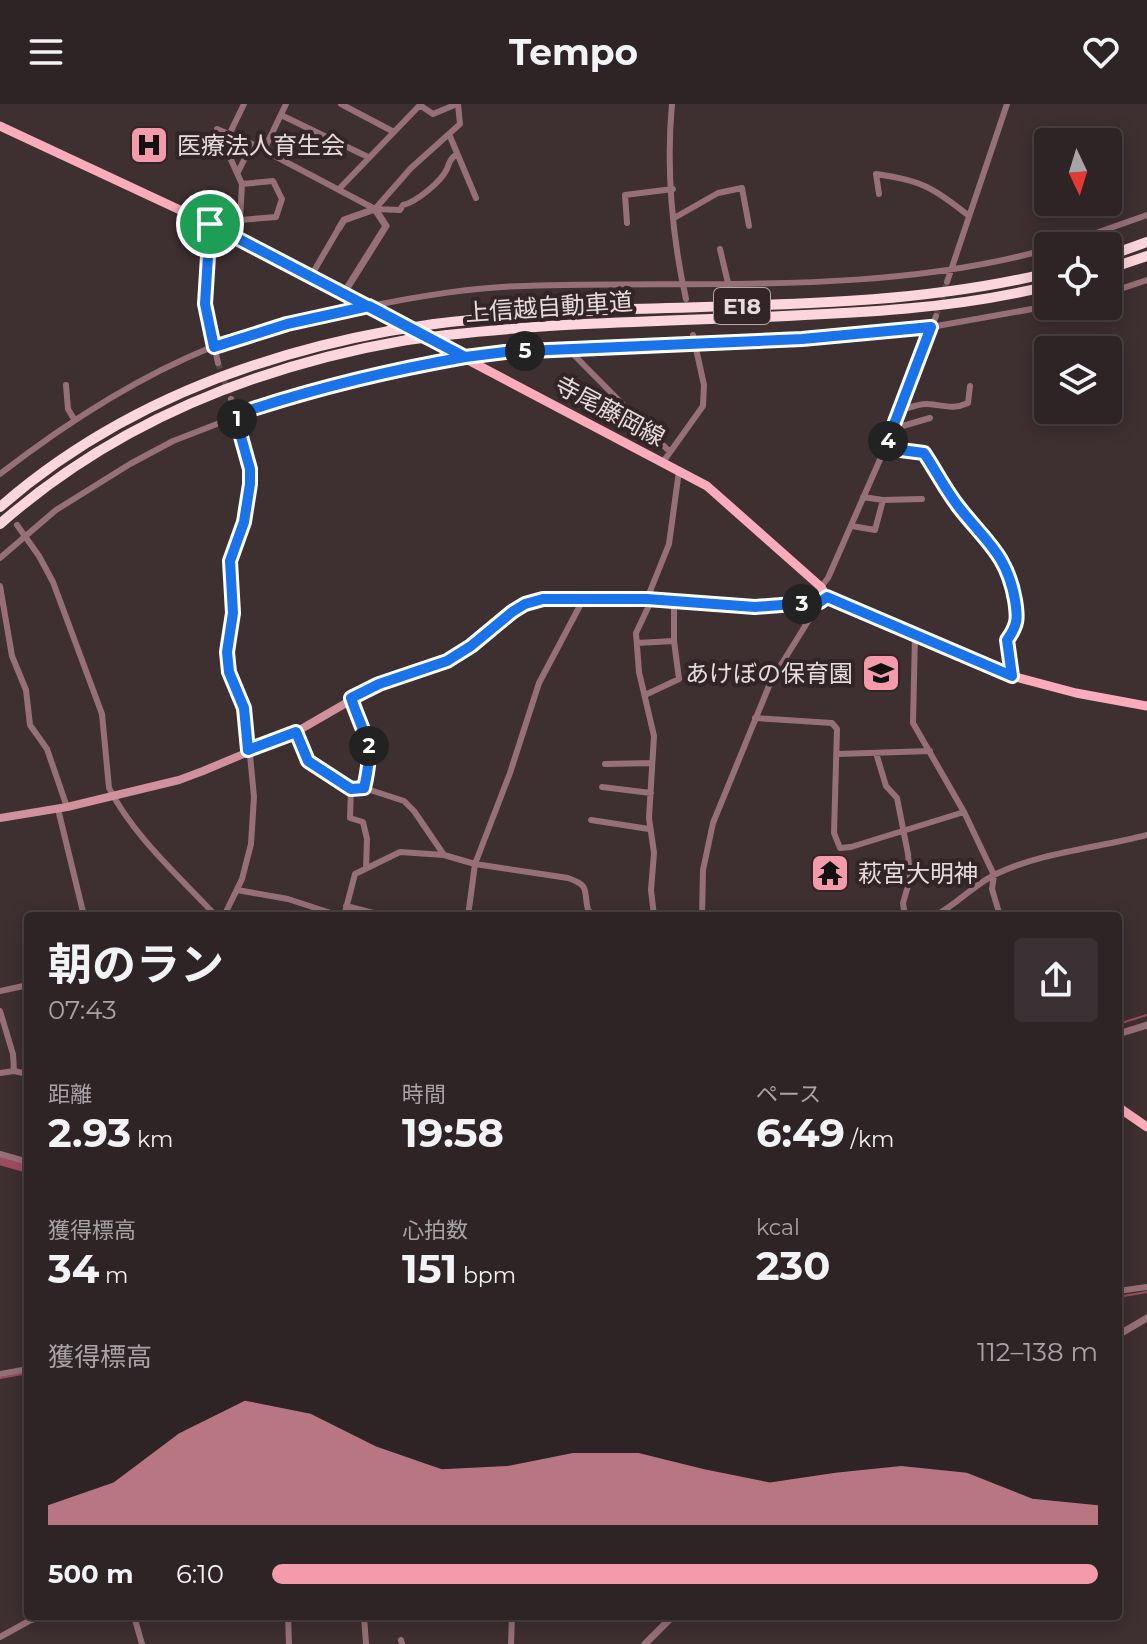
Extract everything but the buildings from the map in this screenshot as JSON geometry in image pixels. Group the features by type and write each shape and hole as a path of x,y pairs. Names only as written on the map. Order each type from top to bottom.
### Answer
{"highway":[{"path":"1122,251 1147,242"},
{"path":"1122,264 1147,256"},
{"name":"上信越自動車道","path":"0,507 89,442 182,392 282,355 389,331 434,324 604,310 882,299 958,291 1034,276"},
{"name":"上信越自動車道","path":"0,524 96,452 189,403 285,367 407,340 447,335 591,323 886,311 1034,289"}],"main road":[{"name":"寺尾藤岡線","path":"0,126 210,224 679,471 720,495 821,587 824,599"},
{"path":"0,818 62,808 179,780 296,732 379,684 447,661 525,604 543,599 650,599 755,607 824,599 1012,676 1076,693 1147,706"},
{"path":"1122,1110 1147,1127"}],"street":[{"path":"230,133 244,104"},
{"path":"264,150 286,104"},
{"path":"341,104 394,132"},
{"path":"340,188 421,105 433,114 458,104 460,124 411,168 375,209"},
{"path":"672,104 669,131 674,218 686,299"},
{"path":"947,282 1007,104"},
{"path":"281,115 368,157"},
{"path":"242,184 273,181 282,199 276,217 240,220 242,184 217,129 340,188 375,209 386,226 344,293"},
{"path":"449,134 476,198"},
{"path":"238,172 252,144"},
{"path":"311,276 344,220 375,209 400,210 403,205 414,202 446,170 449,160 457,154"},
{"path":"879,194 876,174 909,179 942,194 969,216"},
{"path":"674,218 718,193 742,188 749,226"},
{"path":"627,223 625,195 673,189"},
{"path":"1099,232 1147,215"},
{"path":"210,224 205,304 218,363"},
{"path":"720,249 728,283"},
{"path":"0,474 74,419 145,378 214,347 287,324 369,306 433,294 524,286 683,286 922,274 1034,252"},
{"path":"1122,288 1147,280"},
{"path":"0,558 56,510 173,441 235,415 376,374 465,357 802,339 931,327 1034,309"},
{"path":"821,587 852,526 901,410 936,316"},
{"path":"663,462 703,406 704,385 693,335"},
{"path":"572,349 573,354 670,452"},
{"path":"66,385 68,409 74,419"},
{"path":"901,410 928,404 942,408 959,407 968,403 970,386"},
{"path":"226,912 242,879 251,844 254,797 244,708 229,672 227,652 233,613 230,561 244,522 250,484 250,469 231,399"},
{"path":"895,422 899,427 930,418"},
{"path":"885,448 924,453 947,492 1004,562 1011,579 1018,615 1018,623 1007,640 1012,676"},
{"path":"654,912 651,890 654,853 649,829 654,736 639,672 636,633 669,544 679,471"},
{"path":"863,497 922,499"},
{"path":"852,526 875,530 883,500"},
{"path":"17,525 53,582 102,714 109,788 113,796 144,839 212,912"},
{"path":"0,586 14,664 26,690 30,725 47,749 83,912"},
{"path":"469,912 475,864 510,773 539,683 584,598"},
{"path":"702,912 703,870 713,823 771,681 824,599"},
{"path":"645,695 679,679 674,641 674,601"},
{"path":"915,635 913,723 964,812 994,875 992,889 999,912"},
{"path":"637,643 674,641"},
{"path":"351,698 368,736 369,766 364,788"},
{"path":"755,718 832,723 837,729 834,833 840,848 964,812"},
{"path":"296,732 308,761 351,789 364,788 404,801 444,855"},
{"path":"838,754 930,751"},
{"path":"876,753 886,786 897,798 910,869 903,903 904,912"},
{"path":"605,764 652,763"},
{"path":"602,787 651,793"},
{"path":"351,789 350,818 363,822 366,828 366,868"},
{"path":"591,820 649,829"},
{"path":"942,912 994,875 1023,864 1147,835"},
{"path":"344,912 355,874 400,852 444,855 475,864 568,878 581,883 587,890 590,912"},
{"path":"237,890 288,899 329,912"},
{"path":"346,906 369,912"},
{"path":"0,991 24,986"},
{"path":"0,1011 13,1054 14,1071"},
{"path":"1122,1033 1147,1025"},
{"path":"0,1073 24,1073"},
{"path":"0,1154 24,1161"},
{"path":"1122,1290 1147,1287"},
{"path":"1122,1333 1147,1320"},
{"path":"0,1374 24,1370"},
{"path":"0,1637 32,1620"},
{"path":"135,1620 142,1644"},
{"path":"288,1620 289,1644"},
{"path":"364,1620 366,1644"},
{"path":"511,1644 512,1620"},
{"path":"645,1644 669,1620"}],"waterway":[{"path":"1122,1023 1147,1015"},
{"path":"0,1159 24,1166"},
{"path":"1122,1296 1147,1292"},
{"path":"0,1378 24,1374"}],"tunnel":[{"path":"936,316 947,282"},
{"path":"218,363 231,399"}],"place":[{"name":"医療法人育生会","path":"149,145"},
{"name":"あけぼの保育園","path":"881,673"},
{"name":"萩宮大明神","path":"830,873"}],"route":[{"path":"210,224 205,304 214,347 316,316 369,306 465,357 505,352 802,339 931,327 885,448 924,453 947,492 1004,562 1009,571 1018,615 1018,623 1007,640 1012,676 827,597 820,602 755,607 647,599 543,599 512,612 471,646 447,661 379,684 351,698 368,736 369,766 364,788 351,789 308,761 296,732 248,750 244,708 229,672 227,652 233,613 230,561 250,498 250,469 235,415 315,389 392,370 465,357 344,293 210,224"}]}
